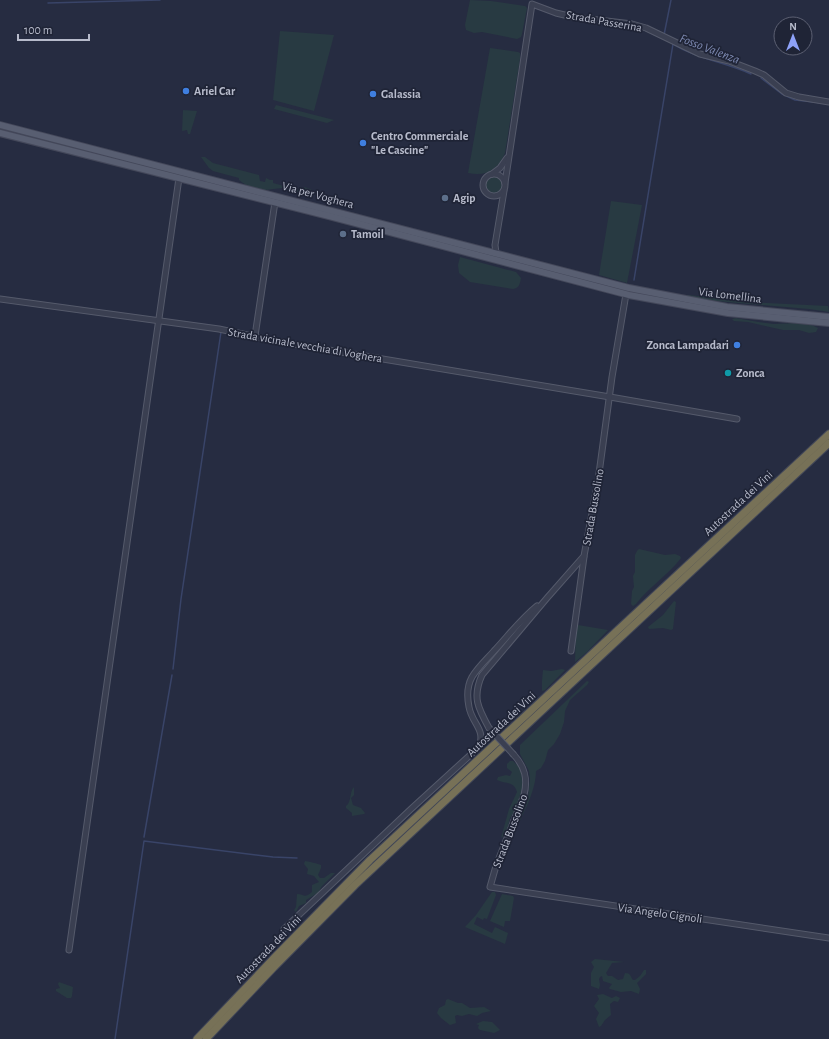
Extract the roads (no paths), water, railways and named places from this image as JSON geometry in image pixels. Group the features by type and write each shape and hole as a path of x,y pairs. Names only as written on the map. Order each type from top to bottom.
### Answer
{"highway":[{"name":"Autostrada dei Vini","path":"197,1039 274,957 370,860 829,434"},
{"name":"Autostrada dei Vini","path":"206,1039 278,962 355,885 829,443"}],"main road":[{"name":"Via per Voghera","path":"0,125 496,253 628,292"},
{"name":"Via per Voghera","path":"0,133 628,292"},
{"name":"Via Lomellina","path":"628,292 727,307 829,317"},
{"name":"Via Lomellina","path":"628,292 728,313 802,319 829,323"}],"street":[{"name":"Strada Passerina","path":"508,155 532,4 556,13 632,24 646,28 700,54 729,61 755,70 764,75 786,93 799,97 829,102"},
{"path":"504,190 499,195 488,195 485,192 483,184 486,178 500,168 508,155"},
{"path":"496,253 495,245 508,155"},
{"path":"492,174 502,177 505,183"},
{"path":"69,950 179,178"},
{"path":"255,336 275,202"},
{"name":"Strada Bussolino","path":"490,887 496,866 524,795 526,786 524,769 520,761 489,728 478,707 477,688 482,675 584,556 598,481 610,397 628,292"},
{"name":"Strada vicinale vecchia di Voghera","path":"0,299 158,322 219,329 275,341 737,419"},
{"path":"571,651 584,556"},
{"path":"284,929 479,747 481,732 469,709 468,700 468,690 472,678 514,629 530,612 547,598"},
{"name":"Via Angelo Cignoli","path":"490,887 829,938"}],"waterway":[{"path":"48,3 160,0"},
{"name":"Fosso Valenza","path":"664,35 671,0"},
{"name":"Fosso Valenza","path":"673,44 701,57 751,74"},
{"path":"634,280 673,44"},
{"name":"Fosso Valenza","path":"761,78 782,94 795,100 823,103"},
{"path":"173,669 181,599 221,332"},
{"path":"144,837 172,675"},
{"path":"115,1039 144,841 273,857 297,858"}],"place":[{"name":"Ariel Car","path":"186,91"},
{"name":"Galassia","path":"373,94"},
{"name":"Centro Commerciale \"Le Cascine\"","path":"363,143"},
{"name":"Agip","path":"445,198"},
{"name":"Tamoil","path":"343,234"},
{"name":"Zonca Lampadari","path":"737,345"},
{"name":"Zonca","path":"728,373"}]}
